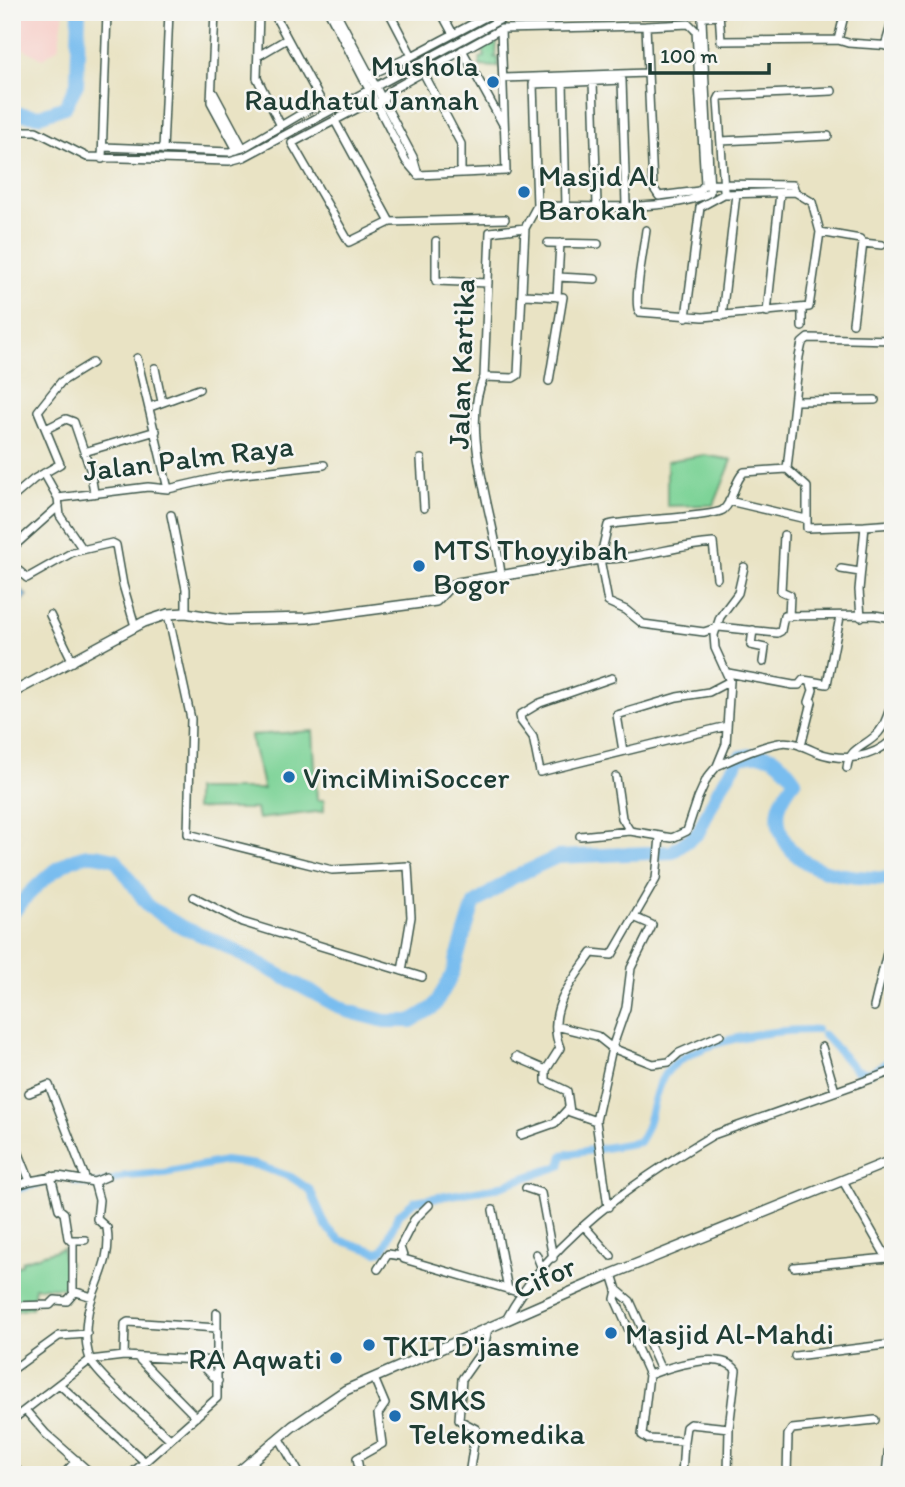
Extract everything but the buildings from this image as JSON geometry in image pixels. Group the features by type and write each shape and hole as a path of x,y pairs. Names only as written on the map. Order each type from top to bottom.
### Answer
{"street":[{"path":"102,159 107,12"},
{"path":"163,150 169,12"},
{"path":"215,12 211,102 240,149"},
{"path":"259,12 257,78 281,126"},
{"path":"103,147 223,153 240,149 318,104 320,99 273,12"},
{"path":"329,12 367,76"},
{"path":"336,12 380,102 413,157 418,175 504,172 507,168 501,29"},
{"path":"389,12 412,57"},
{"path":"442,12 453,34"},
{"path":"367,76 412,57 495,12"},
{"path":"838,40 845,12"},
{"path":"12,131 36,131 75,153 102,159 229,161 244,157 505,17 544,14 719,14 721,41 838,40 889,46 893,19"},
{"path":"537,206 626,205 701,197 710,188 706,16"},
{"path":"505,219 390,222 349,242 292,143 362,106 380,102 391,90 501,29 689,24 696,31 705,184 699,191 659,195 655,192 646,26"},
{"path":"258,56 287,39"},
{"path":"462,50 505,128"},
{"path":"423,72 461,144 461,173"},
{"path":"504,78 648,73"},
{"path":"484,377 513,378 518,375 524,295 525,228 537,206 533,83 622,80 626,205"},
{"path":"593,81 597,205"},
{"path":"563,82 566,205"},
{"path":"722,192 720,96 832,91"},
{"path":"335,121 390,222"},
{"path":"721,141 828,136"},
{"path":"710,188 722,192 793,185 795,192"},
{"path":"646,230 636,307 645,313 686,317 722,316 802,309 811,304 820,232 812,202 795,192 736,194 710,188"},
{"path":"686,317 698,209 722,192"},
{"path":"767,312 780,193"},
{"path":"722,316 736,194"},
{"name":"Jalan Kartika","path":"501,574 494,523 475,451 477,397 484,377 490,232 525,228"},
{"path":"820,232 882,246"},
{"path":"436,241 436,281 488,284"},
{"path":"853,323 862,241"},
{"path":"548,243 598,244"},
{"path":"557,297 561,243"},
{"path":"558,277 595,279"},
{"path":"524,295 562,297 549,381"},
{"path":"802,309 802,327"},
{"path":"787,470 802,343 808,338 893,340"},
{"path":"136,358 156,431 168,489"},
{"path":"12,498 61,461 39,415 40,408 61,382 92,363"},
{"path":"155,368 162,385 162,402"},
{"path":"150,407 199,388"},
{"path":"796,401 875,400"},
{"path":"46,429 70,419 84,452 94,492"},
{"path":"84,452 156,431"},
{"path":"421,459 424,508"},
{"name":"Jalan Palm Raya","path":"12,548 59,502 94,492 148,486 168,489 225,476 324,465"},
{"path":"893,524 811,530 807,528 806,519 807,487 787,470 744,471 732,489 729,500 714,515 672,516 608,526 600,559 608,602 626,610 643,624 704,632 716,629 778,633 784,616 874,615 893,618"},
{"name":"Jalan Palm Raya","path":"44,473 59,502 60,516 82,548"},
{"path":"729,500 806,519"},
{"path":"171,515 186,589 186,613"},
{"path":"861,617 860,572 865,526"},
{"path":"784,535 781,590 790,595 789,617"},
{"path":"12,693 135,626 168,614 186,613 217,620 267,621 372,611 436,601 450,586 501,574 600,559 654,555 682,546 713,543 717,578"},
{"path":"12,565 27,578 82,548 116,545 123,586 135,626"},
{"path":"580,836 630,831 672,838 687,831 707,778 717,766 726,744 729,677 715,648 716,629 720,617 738,593 744,567"},
{"path":"841,569 860,572"},
{"path":"168,614 191,719 188,834 332,870 408,866 411,917 402,971"},
{"path":"50,615 73,662"},
{"path":"623,751 617,715 677,697 709,692 729,677 793,685 799,685 803,680 827,684 840,617"},
{"path":"753,630 751,645 765,648 763,662"},
{"path":"612,678 540,702 520,715 520,721 533,737 540,772 727,726"},
{"path":"801,746 811,709 811,702 808,702 813,690 810,681"},
{"path":"847,768 848,756 879,732 893,700"},
{"path":"717,766 736,756 778,743 801,746 824,754 861,758 884,747 893,739"},
{"path":"616,777 622,818 630,831"},
{"path":"521,1135 555,1123 568,1110 568,1093 546,1081 546,1070 559,1050 556,1026 562,995 594,951 614,953 636,918 656,879 660,837"},
{"path":"194,897 242,922 422,976"},
{"path":"608,1207 596,1121 612,1048 626,1008 631,968 652,925 636,918"},
{"path":"874,1007 888,966 893,928"},
{"path":"556,1026 597,1036 612,1048 653,1064 663,1064 679,1052 720,1035"},
{"path":"822,1047 835,1091"},
{"path":"516,1056 546,1070"},
{"path":"506,1321 521,1293 585,1227 685,1149 713,1135 893,1071"},
{"path":"29,1093 49,1085 99,1200 97,1219 107,1228 106,1263 92,1297 87,1334 90,1360 170,1439"},
{"path":"568,1110 596,1121"},
{"path":"12,1136 16,1155 30,1181"},
{"name":"Cifor","path":"235,1475 279,1437 346,1390 612,1274 893,1160"},
{"path":"12,1187 30,1181 90,1181 106,1177"},
{"path":"51,1179 59,1209 64,1213 68,1238 85,1240"},
{"path":"843,1181 890,1257 893,1291"},
{"path":"526,1188 541,1193 553,1258"},
{"path":"401,1256 400,1247 414,1220 429,1205"},
{"path":"493,1210 508,1290"},
{"path":"585,1227 611,1256"},
{"path":"12,1306 50,1305 55,1300 67,1301 74,1293 72,1240"},
{"path":"377,1269 388,1254 401,1256 413,1263 521,1293"},
{"path":"536,1254 542,1269"},
{"path":"794,1267 890,1257"},
{"path":"612,1274 617,1290 615,1299 649,1375 642,1435 648,1439 684,1441"},
{"path":"617,1290 630,1301 661,1370"},
{"path":"74,1293 92,1297"},
{"path":"130,1475 217,1398 217,1313"},
{"path":"124,1356 124,1324 128,1322 217,1328"},
{"path":"468,1475 476,1429 459,1420 461,1385 484,1348 488,1328"},
{"path":"12,1370 60,1336 87,1334"},
{"path":"795,1356 893,1344"},
{"path":"12,1420 90,1360 124,1356 217,1361"},
{"path":"137,1357 196,1416"},
{"path":"197,1360 218,1381"},
{"path":"649,1375 702,1360 733,1366 736,1370 729,1428 728,1475"},
{"path":"360,1475 357,1458 382,1444 378,1414 385,1404 374,1378"},
{"path":"60,1385 145,1462"},
{"path":"886,1475 893,1405"},
{"path":"26,1411 74,1460 93,1475"},
{"path":"787,1475 788,1435 792,1429 875,1420"},
{"path":"682,1475 686,1427 690,1424 729,1428"},
{"path":"279,1437 299,1474"},
{"path":"252,1459 260,1475"},
{"path":"63,1475 74,1460"},
{"path":"74,1460 84,1475"},
{"path":"12,1465 22,1475"}],"shaded area":[{"path":"12,12 64,12 58,48 42,59 12,42"}],"green space":[{"path":"497,39 496,57 493,57 498,58 498,67 480,66 480,58 485,57 482,45"},
{"path":"704,455 732,460 714,505 667,506 667,461"},
{"name":"VinciMiniSoccer","path":"313,731 317,800 324,800 324,811 258,819 256,809 195,809 195,789 263,789 251,735"},
{"path":"63,1248 63,1261 69,1262 68,1288 35,1287 32,1308 12,1312 12,1269 22,1264 22,1261"}],"water":[{"path":"12,581 27,596 12,610"}],"waterway":[{"path":"12,113 39,116 65,107 77,84 79,12"},
{"path":"12,914 37,886 70,861 92,855 115,859 149,907 182,927 218,942 347,1011 385,1021 411,1021 434,1007 451,977 474,904 512,878 557,857 672,852 698,833 719,789 740,757 758,755 766,755 778,761 795,780 782,799 778,812 779,827 790,849 814,867 829,872 893,879"},
{"path":"76,1182 97,1185 126,1176 164,1173 225,1161 256,1165 291,1177 310,1190 327,1228 340,1240 377,1252 384,1249 398,1215 415,1201 494,1188 560,1166 563,1155 639,1142 647,1128 661,1081 671,1067 687,1056 730,1040 754,1035 816,1030"},
{"path":"824,1035 856,1070 869,1073 893,1059"},
{"path":"12,1191 46,1181"}],"place":[{"name":"Mushola Raudhatul Jannah","path":"493,82"},
{"name":"Masjid Al Barokah","path":"524,192"},
{"name":"MTS Thoyyibah Bogor","path":"419,566"},
{"name":"VinciMiniSoccer","path":"289,777"},
{"name":"Masjid Al-Mahdi","path":"611,1333"},
{"name":"TKIT D'jasmine","path":"369,1345"},
{"name":"RA Aqwati","path":"336,1358"},
{"name":"SMKS Telekomedika","path":"395,1416"}]}
